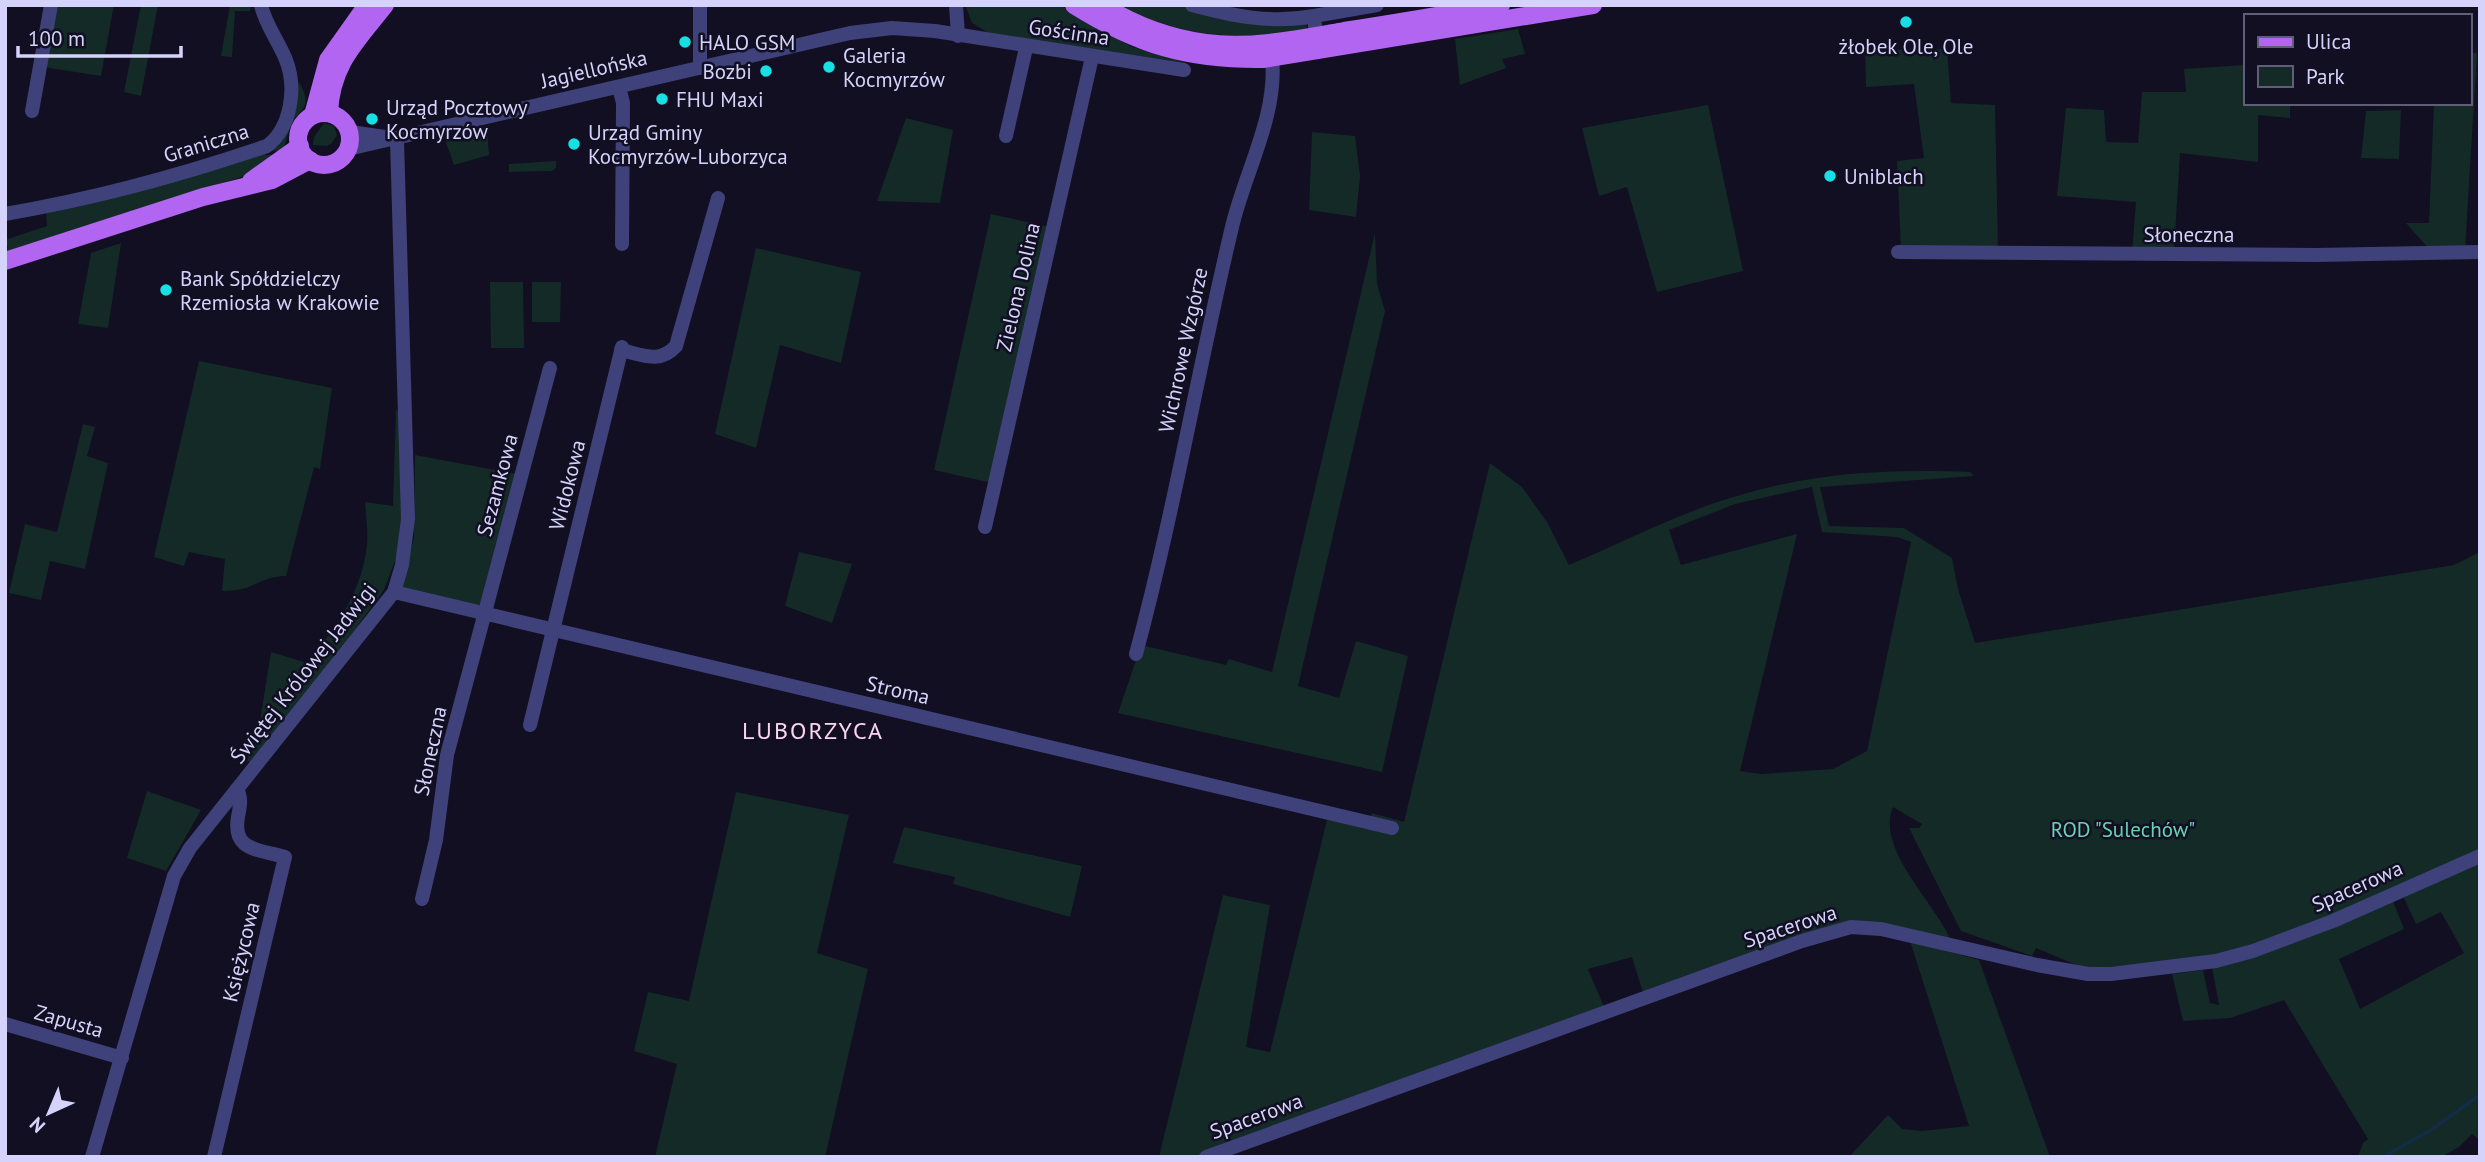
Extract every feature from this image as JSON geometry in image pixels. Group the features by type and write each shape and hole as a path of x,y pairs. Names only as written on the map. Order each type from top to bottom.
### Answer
{"main road":[{"path":"321,114 328,60 367,5"},
{"path":"321,114 342,120 349,140 335,162 322,165 305,153 301,127 321,114 335,74 345,56 385,5"},
{"path":"1074,5 1124,34 1181,54 1220,59 1272,57 1473,17 1501,5"},
{"path":"1102,5 1138,25 1209,43 1268,43 1593,5"},
{"path":"5,261 245,185 305,153"}],"street":[{"path":"32,111 51,5"},
{"name":"Graniczna","path":"5,214 60,205 175,176 267,146 278,138 288,115 292,89 288,64 261,5"},
{"path":"700,5 700,68"},
{"path":"956,5 958,36"},
{"path":"1192,5 1238,18 1287,21 1377,5"},
{"path":"1314,16 1316,36"},
{"name":"Gościnna","path":"700,68 864,30 904,28 1184,70"},
{"path":"1006,136 1026,48"},
{"name":"Zielona Dolina","path":"985,527 1092,57"},
{"name":"Wichrowe Wzgórze","path":"1136,654 1233,221 1267,117 1273,73 1272,57"},
{"name":"Jagiellońska","path":"349,140 397,140 700,68"},
{"path":"619,87 623,103 622,244"},
{"name":"Świętej Królowej Jadwigi","path":"92,1157 174,876 190,848 394,592 402,565 408,519 397,140"},
{"name":"Widokowa","path":"530,726 622,349 658,359 668,355 676,346 718,198"},
{"name":"Słoneczna","path":"1898,252 2315,255 2480,252"},
{"name":"Sezamkowa","path":"485,613 550,368"},
{"name":"Stroma","path":"394,592 1392,828"},
{"name":"Słoneczna","path":"422,899 436,840 447,755 485,613"},
{"name":"Księżycowa","path":"214,1157 285,856 248,846 237,838 235,832 241,798 237,789"},
{"name":"Spacerowa","path":"1206,1157 1802,941 1851,927 1881,929 1938,944 2076,972 2111,974 2217,961 2253,951 2333,921 2480,856"},
{"name":"Zapusta","path":"5,1024 122,1058"}],"green space":[{"path":"50,5 114,5 101,76 43,67"},
{"path":"141,5 158,5 141,96 124,92"},
{"path":"230,5 251,5 250,11 235,11 232,57 221,56"},
{"path":"965,5 1060,5 1130,46 1187,63 990,34 972,23"},
{"path":"1116,5 1185,5 1239,20 1306,20 1307,32 1254,36 1209,34 1166,25"},
{"path":"1518,29 1525,54 1502,59 1506,68 1460,85 1455,39"},
{"path":"1947,49 1951,103 1995,105 1998,250 1901,250 1897,161 1924,158 1914,84 1866,87 1865,50"},
{"path":"2471,53 2477,53 2465,250 2430,250 2406,223 2429,223 2434,105 2471,105"},
{"path":"2244,65 2244,105 2290,105 2290,118 2258,115 2258,162 2180,153 2174,251 2132,252 2136,202 2057,196 2066,108 2104,110 2106,142 2138,143 2142,92 2186,92 2184,69"},
{"path":"299,82 306,99 303,109 292,123 281,152 270,150"},
{"path":"1708,105 1743,271 1657,292 1627,187 1599,196 1582,128"},
{"path":"2401,110 2399,159 2361,158 2366,111"},
{"path":"906,118 953,130 940,203 877,201"},
{"path":"324,123 334,126 337,135 327,146 313,145 314,137"},
{"path":"487,126 489,155 454,165 444,137"},
{"path":"1312,132 1355,136 1360,176 1356,217 1309,210"},
{"path":"260,154 280,156 257,172 5,253 8,248 5,240 47,226 46,213"},
{"path":"556,161 556,168 552,171 509,172 509,164"},
{"path":"991,214 1054,228 992,483 934,470"},
{"path":"1375,233 1377,284 1385,311 1298,686 1339,698 1356,641 1408,656 1382,772 1118,713 1141,645 1226,665 1229,659 1272,672"},
{"path":"121,243 108,328 78,324 91,253"},
{"path":"756,248 861,272 841,363 780,345 756,448 715,434"},
{"path":"490,282 523,282 524,348 491,348"},
{"path":"532,282 561,282 560,322 532,322"},
{"path":"199,361 332,388 320,469 314,467 286,576 233,591 222,591 225,559 189,552 184,566 154,557"},
{"path":"396,409 400,416 402,508 398,553 384,590 329,665 250,762 246,761 259,727 271,652 307,663 336,625 358,583 367,546 365,502 393,506"},
{"path":"83,424 95,427 87,456 108,463 85,569 50,561 41,600 9,593 25,524 57,532"},
{"path":"415,455 517,474 482,607 401,588 414,538"},
{"name":"ROD \"Sulechów\"","path":"1490,463 1522,487 1547,522 1569,565 1695,510 1767,488 1853,474 1970,472 1974,476 1820,487 1829,526 1904,528 1952,558 1958,589 1975,643 2454,565 2480,552 2480,853 2288,933 2207,958 2086,969 2036,948 2032,956 1961,931 1909,828 1919,828 1922,824 1893,807 1890,824 1900,859 1952,943 1853,922 1644,996 1632,957 1588,969 1604,1007 1194,1157 1159,1157 1223,895 1270,905 1246,1047 1270,1052 1329,812 1369,821 1372,813 1404,822","holes":["1812,487 1822,532 1897,537 1911,542 1867,751 1833,769 1761,774 1740,771 1797,534 1681,565 1669,530 1735,504"]},
{"path":"799,552 852,564 832,623 785,606"},
{"path":"147,791 201,810 166,871 127,858"},
{"path":"736,792 849,815 817,953 868,969 825,1157 655,1157 677,1064 634,1051 648,992 689,1001"},
{"path":"904,827 1082,866 1070,917 953,884 955,877 893,863"},
{"path":"2480,862 2480,1140 2472,1134 2459,1147 2441,1157 2358,1157 2363,1143 2368,1139 2284,1000 2230,1018 2183,1021 2172,974 2203,970 2210,1003 2219,1005 2212,967 2393,901 2404,929 2339,959 2360,1009 2464,953 2441,912 2416,924 2404,898 2406,892"},
{"path":"1910,941 1979,960 2050,1157 1849,1157 1888,1115 1902,1129 1922,1131 1969,1126"}],"waterway":[{"path":"2383,1157 2431,1130 2480,1095"}],"place":[{"name":"żłobek Ole, Ole","path":"1906,22"},
{"name":"HALO GSM","path":"685,42"},
{"name":"Galeria Kocmyrzów","path":"829,67"},
{"name":"Bozbi","path":"766,71"},
{"name":"FHU Maxi","path":"662,99"},
{"name":"Urząd Pocztowy Kocmyrzów","path":"372,119"},
{"name":"Urząd Gminy Kocmyrzów-Luborzyca","path":"574,144"},
{"name":"Uniblach","path":"1830,176"},
{"name":"Bank Spółdzielczy Rzemiosła w Krakowie","path":"166,290"}],"district":[{"name":"LUBORZYCA","path":"813,730"}]}
